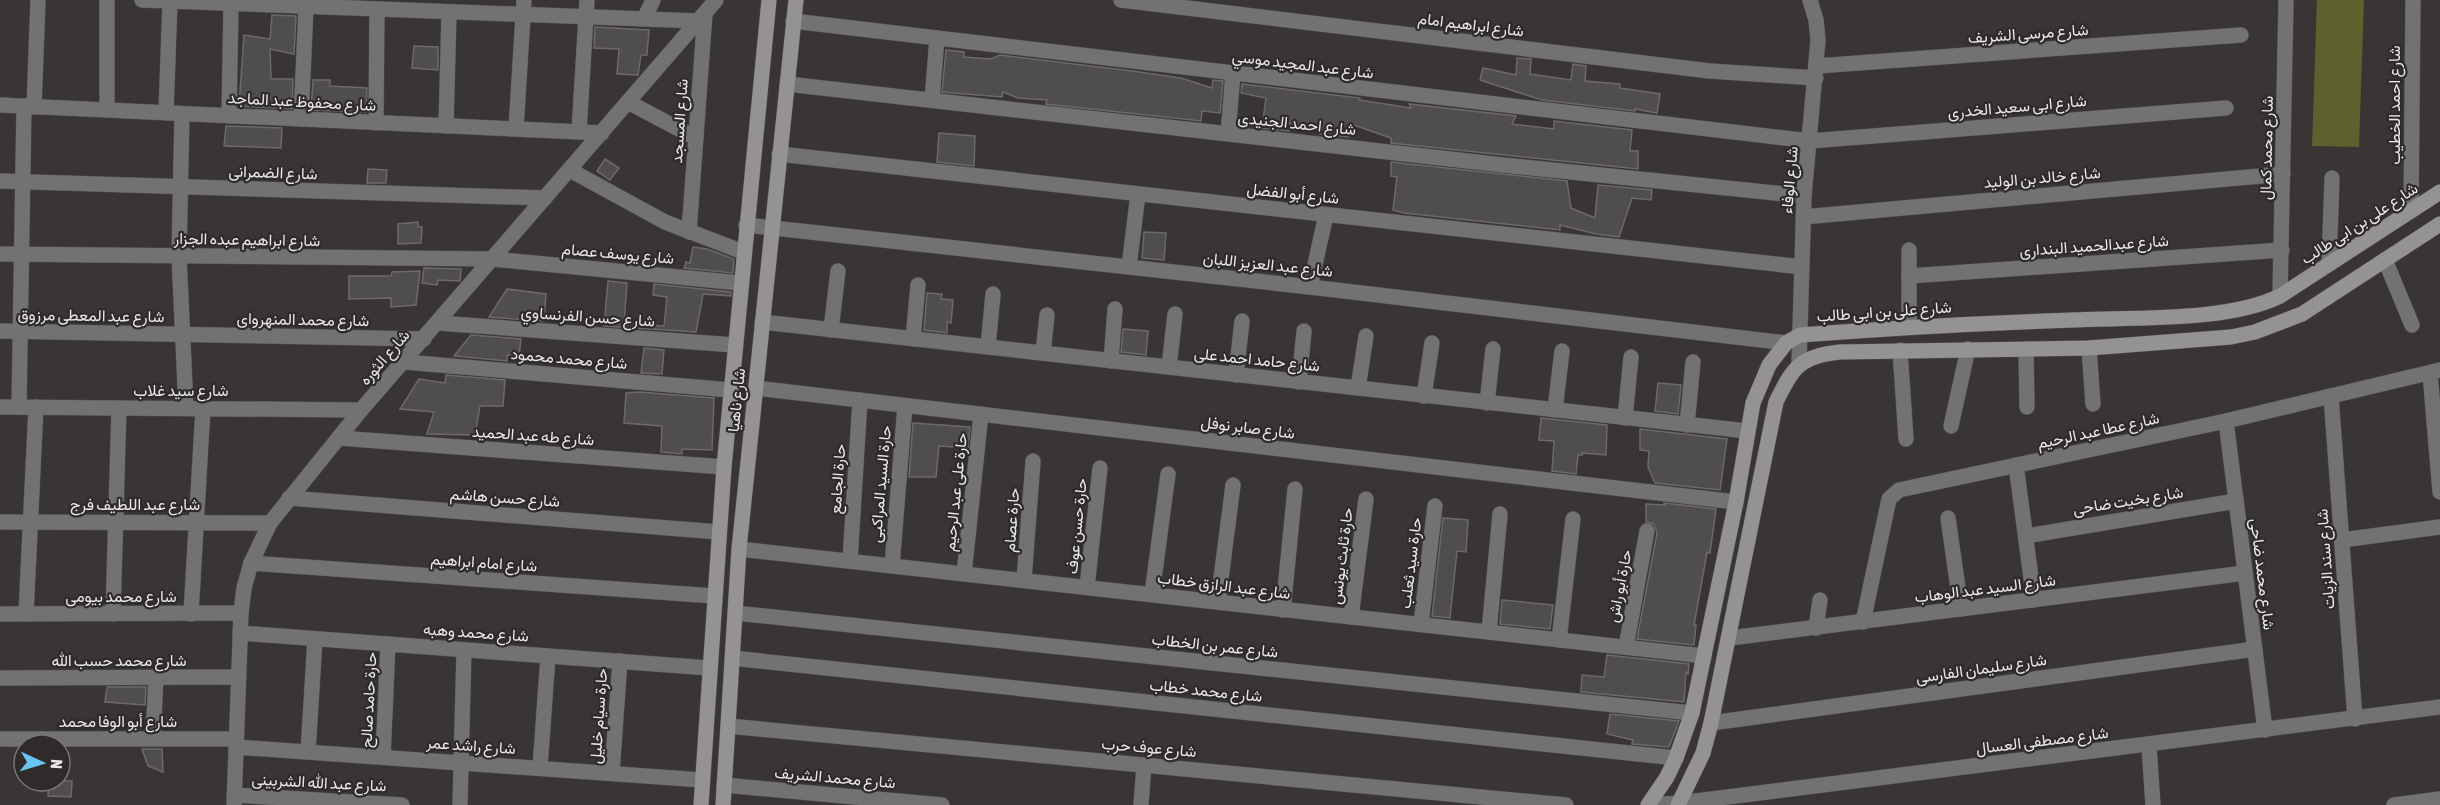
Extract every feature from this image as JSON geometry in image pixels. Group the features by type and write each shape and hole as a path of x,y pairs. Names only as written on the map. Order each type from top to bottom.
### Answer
{"street":[{"path":"19,407 22,181 38,0"},
{"path":"107,0 107,110"},
{"path":"141,0 231,4 248,2 306,7 330,4 377,10 400,5 450,13 523,7 586,17 644,19 702,17"},
{"path":"579,132 587,0"},
{"path":"644,19 653,0"},
{"name":"شارع الثوره","path":"234,800 240,633 244,588 251,563 270,523 361,410 405,362 716,0"},
{"name":"شارع ناهيا","path":"701,805 718,532 734,345 769,0"},
{"name":"شارع ناهيا","path":"723,805 739,549 796,0"},
{"name":"شارع ابراهيم امام","path":"1121,0 1710,71 1817,72"},
{"name":"شارع الوفاء","path":"1799,363 1804,196 1817,72 1818,29 1810,0"},
{"name":"شارع محمد كمال","path":"2280,296 2286,0"},
{"name":"شارع احمد الخطيب","path":"2411,211 2413,0"},
{"path":"166,113 174,1"},
{"path":"230,116 231,4"},
{"path":"301,119 306,7"},
{"path":"516,129 523,7"},
{"path":"376,123 377,10"},
{"path":"446,126 450,13"},
{"name":"شارع المسجد","path":"688,232 696,138 702,17"},
{"name":"شارع عبد المجيد موسي","path":"793,21 1810,141"},
{"name":"شارع مرسى الشريف","path":"1817,72 2241,35"},
{"path":"932,100 937,38"},
{"path":"1228,134 1233,74"},
{"name":"شارع احمد الجنيدى","path":"787,84 1804,196"},
{"path":"628,102 696,138"},
{"name":"شارع محفوظ عبد الماجد","path":"0,105 602,133"},
{"name":"شارع ابى سعيد الخدرى","path":"1810,141 2226,108"},
{"path":"182,114 179,256 186,408"},
{"name":"شارع أبو الفضل","path":"779,154 1802,267"},
{"path":"570,170 665,222 743,252"},
{"name":"شارع خالد بن الوليد","path":"1803,217 2283,174"},
{"path":"2329,264 2332,178"},
{"name":"شارع الضمرانى","path":"0,181 545,198"},
{"name":"شارع على بن ابى طالب","path":"1648,805 1667,777 1692,713 1736,502 1747,431 1760,384 1769,365 1786,343 1800,335 1909,326 2223,312 2262,304 2280,296 2440,192"},
{"path":"1129,267 1138,194"},
{"path":"1310,287 1326,215"},
{"path":"1679,804 1703,753 1712,723 1776,402 1788,378 1799,363 1826,353 2089,348 2231,337 2256,332 2302,314 2440,224"},
{"name":"شارع عبد العزيز اللبان","path":"746,225 1310,287 1786,343"},
{"path":"1909,250 1909,326"},
{"name":"شارع عبدالحميد البندارى","path":"1909,276 2282,250"},
{"name":"شارع ابراهيم عبده الجزار","path":"0,254 493,259"},
{"name":"شارع يوسف عصام","path":"493,259 740,283"},
{"path":"2385,260 2412,325"},
{"path":"831,330 838,272"},
{"path":"913,339 918,285"},
{"path":"988,347 993,294"},
{"path":"1111,361 1115,309"},
{"path":"1169,367 1175,314"},
{"path":"1043,353 1047,315"},
{"path":"1236,375 1242,321"},
{"name":"شارع حسن الفرنساوي","path":"438,322 734,345"},
{"name":"شارع حامد احمد على","path":"762,322 1747,431"},
{"path":"1299,382 1304,331"},
{"name":"شارع عبد المعطى مرزوق","path":"0,332 182,334"},
{"name":"شارع محمد المنهرواى","path":"182,334 424,339"},
{"path":"1358,388 1366,336"},
{"path":"1424,396 1432,343"},
{"path":"2089,348 2093,404"},
{"path":"1487,403 1493,349"},
{"path":"1951,426 1968,349"},
{"path":"2026,349 2027,407"},
{"path":"1900,350 1906,439"},
{"path":"1555,410 1562,351"},
{"path":"1625,418 1631,357"},
{"name":"شارع محمد محمود","path":"405,362 730,390"},
{"path":"1687,425 1694,362"},
{"path":"2435,372 2440,492"},
{"name":"شارع عطا عبد الرحيم","path":"1863,621 1889,499 1899,490 2226,422 2435,372"},
{"name":"شارع صابر نوفل","path":"756,388 1736,502"},
{"name":"شارع سند الزيات","path":"2331,396 2355,719"},
{"name":"حارة الجامع","path":"850,561 860,400"},
{"name":"حارة السيد المراكبى","path":"892,566 904,406"},
{"name":"شارع سيد غلاب","path":"0,407 361,410"},
{"path":"26,614 36,407"},
{"path":"113,614 119,408"},
{"path":"191,614 203,408"},
{"name":"حارة على عبد الرحيم","path":"964,574 981,414"},
{"name":"شارع محمد ضاحى","path":"2226,422 2265,730"},
{"name":"شارع طه عبد الحميد","path":"339,438 724,467"},
{"name":"حارة عصام","path":"1024,580 1033,462"},
{"path":"2016,465 2034,600"},
{"name":"حارة حسن عوف","path":"1087,587 1100,468"},
{"path":"1152,594 1168,474"},
{"path":"1218,602 1233,485"},
{"path":"1283,610 1295,489"},
{"name":"شارع حسن هاشم","path":"289,498 718,532"},
{"name":"حارة ثابث يونس","path":"1351,617 1366,500"},
{"name":"شارع بخيت ضاحى","path":"2026,536 2236,501"},
{"name":"حارة سيد ثعلب","path":"1421,624 1435,506"},
{"path":"1489,632 1500,514"},
{"path":"1948,518 1961,609"},
{"path":"1559,640 1573,519"},
{"name":"شارع عبد اللطيف فرج","path":"0,522 270,523"},
{"path":"2342,540 2440,527"},
{"name":"حارة أبو راش","path":"1626,647 1647,531"},
{"name":"شارع عبد الرازق خطاب","path":"739,549 1704,656"},
{"name":"شارع امام ابراهيم","path":"251,563 714,596"},
{"name":"شارع السيد عبد الوهاب","path":"1730,639 2245,573"},
{"path":"1816,627 1820,600"},
{"name":"شارع محمد بيومى","path":"0,614 241,613"},
{"name":"شارع عمر بن الخطاب","path":"735,613 1692,713"},
{"name":"شارع محمد وهبه","path":"240,633 709,668"},
{"path":"308,752 315,639"},
{"name":"حارة حامد صالح","path":"383,757 388,644"},
{"name":"شارع سليمان الفارسى","path":"1712,723 2255,649"},
{"path":"460,805 464,650"},
{"path":"540,768 548,656"},
{"name":"شارع محمد خطاب","path":"732,658 1676,758"},
{"name":"حارة سيام خليل","path":"612,773 620,661"},
{"path":"153,739 156,677"},
{"name":"شارع محمد حسب الله","path":"0,678 239,677"},
{"name":"شارع مصطفى العسال","path":"1648,805 1679,804 2149,746 2440,707"},
{"name":"شارع عوف حرب","path":"728,726 1566,805"},
{"name":"شارع أبو الوفا محمد","path":"0,740 153,739 236,743"},
{"name":"شارع راشد عمر","path":"236,743 308,752 702,780"},
{"path":"2149,746 2152,805"},
{"path":"1141,805 1144,765"},
{"name":"شارع محمد الشريف","path":"724,785 942,805"},
{"path":"2394,805 2440,799"},
{"name":"شارع عبد الله الشربينى","path":"234,800 402,805"}],"green space":[{"path":"2317,0 2364,0 2359,147 2312,146"}],"building":[{"path":"272,15 296,16 294,54 270,49 271,79 293,79 292,109 239,106 244,35 270,39"},
{"path":"595,27 649,30 647,55 641,55 638,75 617,74 619,49 594,48"},
{"path":"414,46 438,47 438,70 412,68"},
{"path":"946,50 964,52 964,57 991,59 1000,55 1181,78 1212,88 1213,80 1223,81 1220,113 1202,111 1201,121 1046,104 1047,100 1018,98 1003,92 1002,97 942,92"},
{"path":"1517,58 1531,59 1530,74 1571,80 1573,64 1586,66 1585,81 1620,84 1620,88 1660,94 1657,113 1542,100 1480,80 1483,68 1516,75"},
{"path":"313,80 330,80 330,86 367,88 366,112 311,110"},
{"path":"1242,84 1360,98 1359,100 1411,108 1409,104 1516,116 1512,124 1554,129 1554,121 1632,130 1630,151 1638,151 1638,169 1391,143 1391,138 1351,124 1349,137 1320,134 1322,128 1290,123 1289,131 1262,128 1266,98 1241,93"},
{"path":"226,126 282,128 281,148 224,146"},
{"path":"939,133 975,136 974,166 937,162"},
{"path":"605,159 619,168 610,180 597,171"},
{"path":"1391,162 1567,181 1571,208 1595,218 1598,185 1652,190 1651,200 1632,198 1619,237 1560,225 1560,230 1404,213 1393,210 1397,177 1391,176"},
{"path":"368,169 387,170 386,183 367,183"},
{"path":"418,222 418,227 422,227 421,243 398,244 398,224"},
{"path":"1144,232 1166,233 1164,260 1142,258"},
{"path":"693,247 707,249 734,259 733,273 684,268 686,262 690,263"},
{"path":"424,268 461,269 460,281 438,280 437,285 422,283"},
{"path":"420,271 416,305 391,307 391,298 349,299 349,276 391,276 392,272"},
{"path":"608,281 627,283 624,323 664,326 667,297 653,295 654,284 731,292 731,296 703,294 696,332 604,326"},
{"path":"507,289 546,294 544,321 489,317"},
{"path":"927,293 942,294 941,299 953,300 951,323 947,322 947,333 924,330"},
{"path":"1123,329 1148,331 1146,355 1121,352"},
{"path":"471,335 521,339 519,356 507,355 507,361 454,356"},
{"path":"644,348 664,350 662,374 641,373"},
{"path":"446,375 505,380 503,406 480,406 475,435 427,434 434,412 400,409 419,379 445,383"},
{"path":"1658,383 1681,385 1678,414 1655,411"},
{"path":"626,393 714,398 712,450 682,449 682,454 661,452 662,426 624,423"},
{"path":"1541,418 1607,425 1606,455 1582,453 1578,455 1576,474 1552,471 1554,441 1539,440"},
{"path":"913,423 970,427 968,448 939,446 936,477 909,477"},
{"path":"1640,429 1727,439 1720,490 1655,483 1648,467 1649,451 1640,450"},
{"path":"1664,503 1716,509 1710,553 1707,552 1694,625 1696,625 1694,645 1637,639 1657,533 1654,524 1646,522 1646,504 1665,505"},
{"path":"1443,518 1468,520 1466,552 1457,551 1450,618 1432,616"},
{"path":"1502,600 1553,605 1550,629 1500,624"},
{"path":"1607,655 1689,664 1688,674 1686,673 1684,702 1581,692 1582,675 1604,677"},
{"path":"107,687 146,687 145,705 105,702"},
{"path":"1610,714 1679,721 1669,747 1632,744 1633,740 1607,734"},
{"path":"142,749 162,749 163,772 148,766"},
{"path":"48,793 71,793 71,797 48,796"}]}
